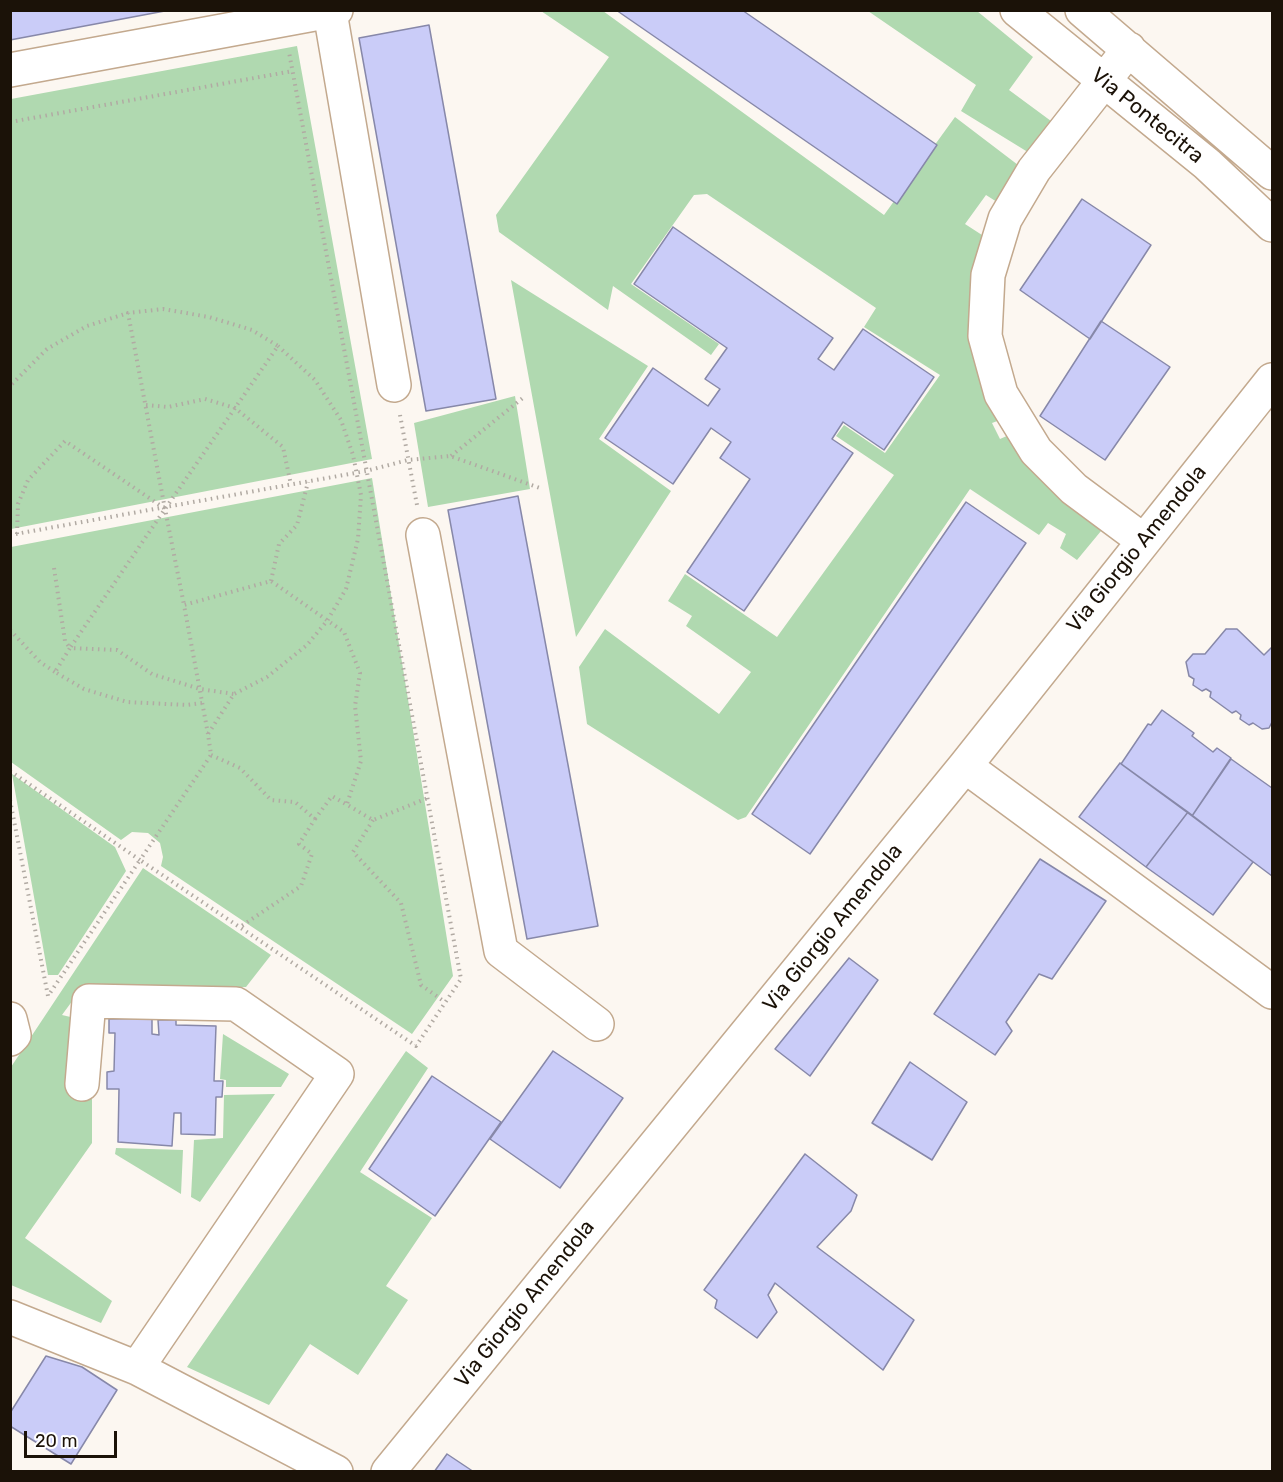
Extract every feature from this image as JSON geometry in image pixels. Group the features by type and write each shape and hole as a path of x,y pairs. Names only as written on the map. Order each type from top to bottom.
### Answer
{"street":[{"name":"Via Pontecitra","path":"1017,10 1207,164 1272,225"},
{"name":"Via Pontecitra","path":"1082,10 1272,173"},
{"path":"10,70 333,11 394,385"},
{"path":"1129,49 1034,170 1005,219 988,275 986,336 1001,394 1036,451 1074,489 1144,541"},
{"name":"Via Giorgio Amendola","path":"388,1472 965,766 1272,380"},
{"path":"423,535 501,951 597,1024"},
{"path":"965,766 1272,992"},
{"path":"82,1084 88,1001 236,1004 337,1074 137,1368"},
{"path":"10,1020 14,1035 10,1039"},
{"path":"10,1317 137,1368 336,1472"}],"path":[{"path":"10,771 416,1046 461,980 283,20"},
{"path":"10,122 292,71"},
{"path":"12,384 47,349 87,326 128,313 163,309 209,317 252,330 278,346 315,380 341,420 357,473 361,495 358,539 346,589 327,621 307,645 267,677 234,693 208,734"},
{"path":"10,800 48,996 211,754 128,313"},
{"path":"55,672 278,346"},
{"path":"394,385 423,535"},
{"path":"450,456 524,397"},
{"path":"146,405 168,407 205,399 235,408 283,447 291,485"},
{"path":"17,534 18,504 28,480 65,441 165,509"},
{"path":"10,535 357,473 408,460 450,456 540,488"},
{"path":"271,581 279,544 297,525 308,482"},
{"path":"54,568 65,641 70,648"},
{"path":"184,605 271,581"},
{"path":"271,581 344,632 360,673 355,706 361,761 347,804"},
{"path":"10,630 40,662 84,689 126,702 187,705 202,703"},
{"path":"70,648 117,650 152,674 200,689 234,693"},
{"path":"211,754 240,768 271,800 295,802 315,819"},
{"path":"240,927 301,886 312,854 299,844 332,796 373,820"},
{"path":"428,798 373,820 353,852 401,903 421,985 446,1002"}],"green space":[{"path":"541,11 603,11 884,215 955,117 1022,168 997,202 986,195 965,224 982,235 978,257 1000,420 992,423 1000,439 1009,435 1106,525 1077,560 1060,548 1066,534 1048,523 1039,535 970,489 746,817 738,820 587,724 579,667 605,629 719,714 751,672 686,626 692,616 668,601 685,574 777,637 894,475 836,436 844,425 885,453 940,375 864,327 876,308 707,194 694,195 631,284 719,344 711,355 613,286 608,310 499,232 496,215 609,57"},
{"path":"868,11 977,11 1033,57 1009,90 1051,121 1031,154 961,111 976,85"},
{"path":"297,46 372,459 11,529 11,99"},
{"path":"511,280 648,366 599,439 671,491 576,637"},
{"path":"515,396 530,489 428,507 414,423"},
{"path":"372,478 453,976 412,1034 161,866 163,857 160,843 148,833 132,832 121,840 11,762 11,547"},
{"path":"12,774 115,847 126,871 58,975 48,975"},
{"path":"143,868 271,955 246,987 96,986 81,989 62,1015 79,1019 92,1096 92,1143 25,1238 112,1301 101,1323 11,1285 11,1067"},
{"path":"223,1034 289,1074 281,1087 226,1087 226,1080 220,1079"},
{"path":"406,1051 428,1068 360,1172 432,1218 386,1286 408,1300 358,1375 310,1344 269,1405 187,1367"},
{"path":"275,1094 200,1202 191,1197 194,1140 223,1138 224,1095"},
{"path":"116,1148 183,1150 181,1194 115,1154"}],"building":[{"path":"10,10 170,10 10,40"},
{"path":"616,10 742,10 937,145 897,204"},
{"path":"429,25 496,399 426,411 359,38"},
{"path":"1082,199 1151,245 1090,339 1020,290"},
{"path":"673,227 833,338 818,359 834,370 863,329 934,377 884,450 843,422 832,439 853,453 744,611 687,572 750,479 720,458 731,442 711,428 673,484 605,438 653,368 708,406 720,389 705,379 727,348 634,284"},
{"path":"1101,321 1170,367 1105,460 1040,416"},
{"path":"518,496 598,926 527,939 448,510"},
{"path":"966,502 1026,543 810,854 752,814"},
{"path":"1226,629 1237,629 1264,655 1272,647 1272,722 1269,728 1262,729 1253,723 1249,725 1240,719 1241,715 1236,711 1232,713 1210,697 1211,692 1206,689 1202,691 1193,685 1194,679 1189,676 1186,662 1193,654 1205,654"},
{"path":"1162,710 1194,733 1192,736 1213,752 1217,748 1231,758 1192,816 1121,764 1148,724 1151,725"},
{"path":"1231,759 1272,788 1272,876 1192,816"},
{"path":"1120,763 1188,812 1146,867 1079,817"},
{"path":"1188,812 1253,862 1213,915 1146,867"},
{"path":"1040,859 1106,901 1052,979 1039,974 1006,1022 1012,1031 995,1055 934,1014"},
{"path":"849,958 878,980 810,1076 775,1049"},
{"path":"152,1018 152,1034 159,1035 158,1020 176,1020 176,1025 216,1026 214,1081 223,1081 222,1097 216,1097 215,1135 181,1134 181,1113 174,1113 172,1146 118,1142 119,1089 107,1089 107,1072 114,1071 115,1033 109,1033 109,1019"},
{"path":"553,1051 623,1098 560,1188 490,1139"},
{"path":"910,1062 967,1102 932,1160 872,1123"},
{"path":"432,1076 501,1122 435,1216 369,1169"},
{"path":"805,1154 857,1195 851,1211 817,1247 914,1320 883,1370 775,1283 768,1295 777,1312 757,1338 715,1308 717,1300 704,1290"},
{"path":"46,1356 82,1367 117,1390 71,1464 10,1426 10,1413"},
{"path":"447,1454 474,1472 434,1472"}]}
